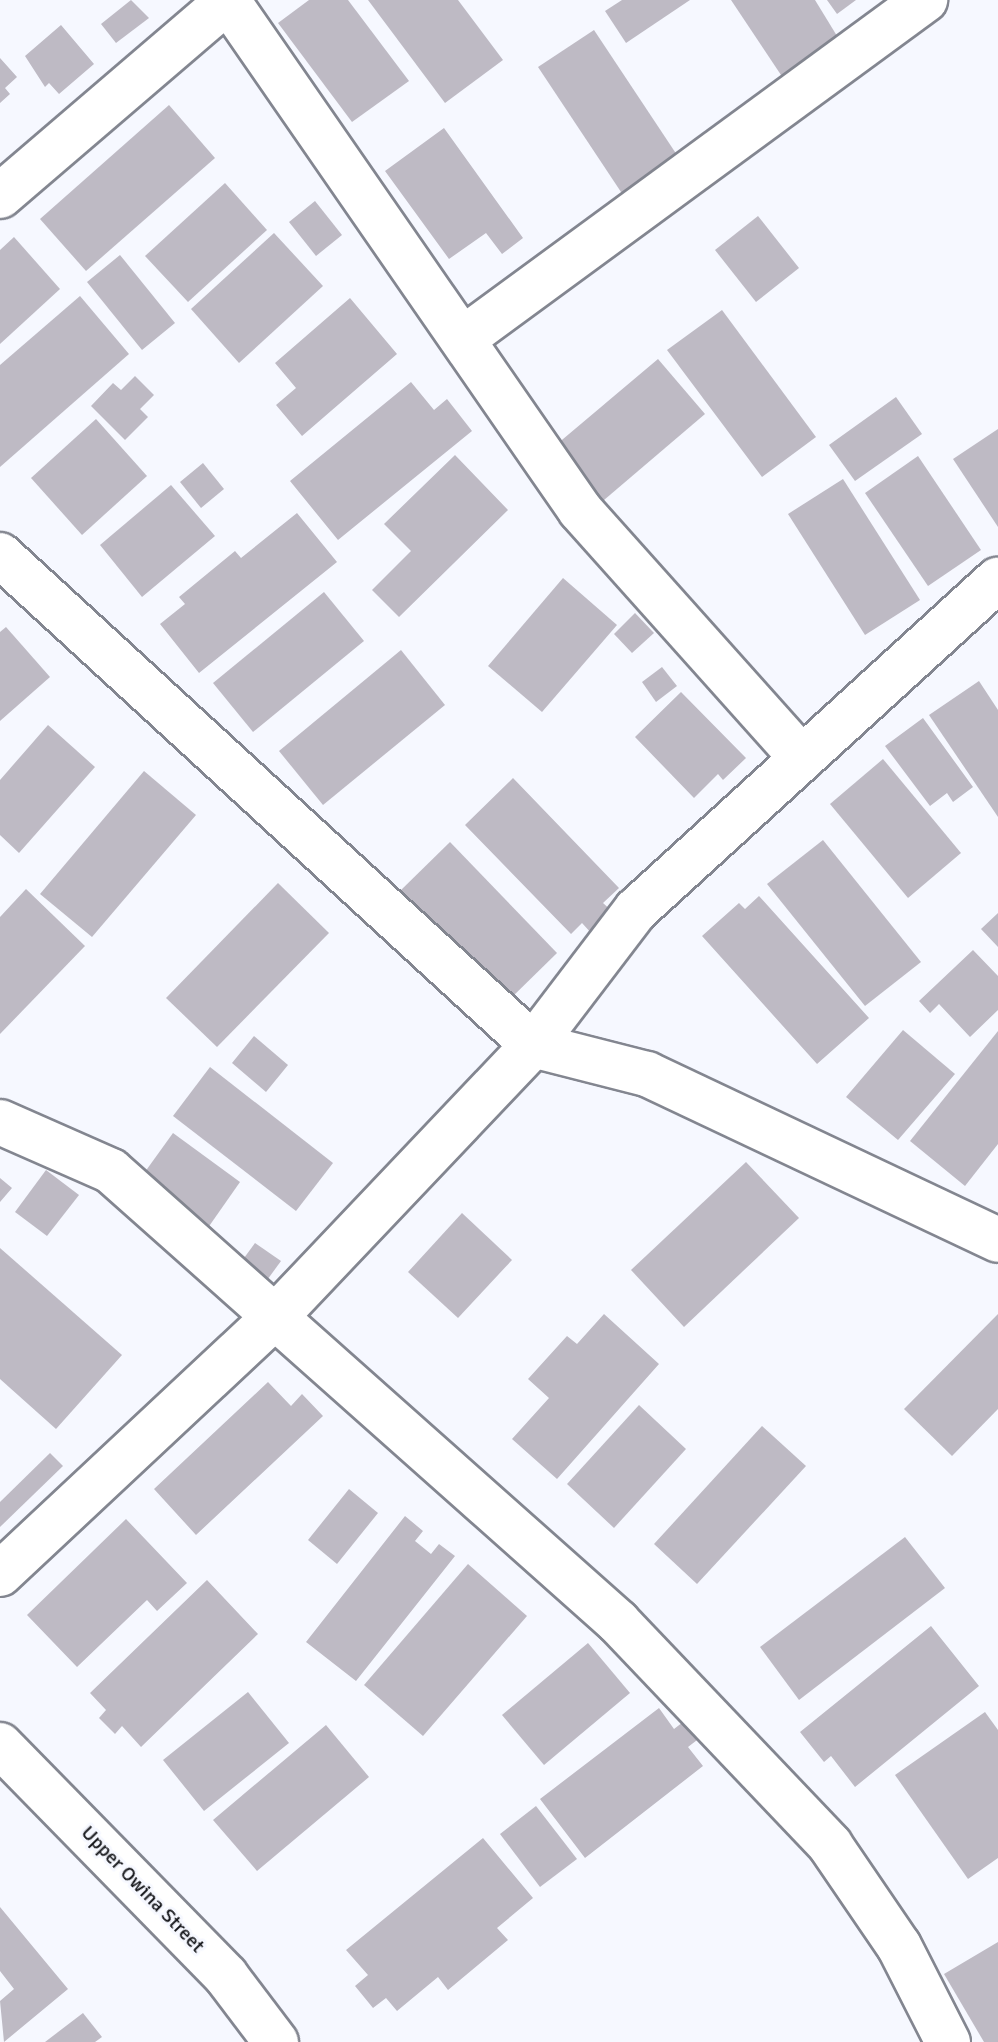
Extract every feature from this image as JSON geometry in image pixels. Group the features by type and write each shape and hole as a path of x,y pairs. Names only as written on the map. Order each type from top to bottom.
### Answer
{"street":[{"path":"0,196 228,0 580,510 802,758"},
{"path":"464,338 925,0"},
{"path":"0,555 533,1045 647,1074 989,1222"},
{"path":"0,1574 278,1314 533,1045 636,910 998,580"},
{"path":"0,1122 111,1171 278,1314 618,1622 830,1845 899,1946 948,2042"},
{"name":"Upper Owina Street","path":"0,1745 226,1976 276,2042"}],"building":[{"path":"131,0 149,18 116,43 101,24"},
{"path":"309,0 348,0 409,81 352,122 278,23"},
{"path":"368,0 458,0 503,60 445,103"},
{"path":"622,0 690,0 626,43 605,11"},
{"path":"731,0 815,0 845,49 787,84"},
{"path":"827,0 856,0 837,14"},
{"path":"61,25 94,64 59,94 49,83 45,87 25,56"},
{"path":"594,30 681,161 625,198 538,67"},
{"path":"0,58 17,77 5,88 10,94 0,103"},
{"path":"169,105 215,158 86,271 40,219"},
{"path":"444,128 523,238 502,254 486,233 449,259 385,171"},
{"path":"225,183 267,230 188,302 145,256"},
{"path":"315,201 342,235 316,256 289,222"},
{"path":"758,216 799,268 756,302 715,250"},
{"path":"274,233 323,286 239,363 191,309"},
{"path":"14,237 60,289 0,344 0,250"},
{"path":"120,255 175,323 142,350 87,282"},
{"path":"80,296 129,354 0,467 0,365"},
{"path":"350,298 397,354 302,436 276,405 296,388 275,363"},
{"path":"722,310 816,437 762,477 667,350"},
{"path":"658,359 705,414 597,506 550,450"},
{"path":"135,376 154,395 140,409 148,417 125,440 91,406 113,383 121,390"},
{"path":"411,382 434,410 447,399 472,431 338,540 290,481"},
{"path":"896,397 922,434 855,481 829,445"},
{"path":"96,419 147,476 82,535 31,478"},
{"path":"998,429 998,527 953,459"},
{"path":"455,455 508,510 399,617 372,590 411,551 384,524"},
{"path":"918,456 981,550 928,586 865,493"},
{"path":"203,463 224,489 201,508 180,482"},
{"path":"843,479 920,600 865,635 788,514"},
{"path":"171,485 215,536 142,597 100,545"},
{"path":"297,513 337,562 199,673 160,624 185,604 179,597 235,551 241,558"},
{"path":"563,578 617,625 542,712 488,666"},
{"path":"324,592 364,641 253,732 213,683"},
{"path":"635,613 654,633 632,653 614,634"},
{"path":"6,627 50,677 0,721 0,632"},
{"path":"401,650 445,705 323,805 279,751"},
{"path":"662,667 677,686 656,702 642,682"},
{"path":"979,681 998,710 998,817 929,715"},
{"path":"681,692 746,758 723,780 718,774 694,798 635,737"},
{"path":"923,718 973,787 953,802 947,793 930,806 885,746"},
{"path":"48,725 95,767 19,853 0,835 0,780"},
{"path":"883,759 961,853 908,898 830,804"},
{"path":"144,771 196,815 92,937 40,894"},
{"path":"513,778 619,888 603,903 614,913 592,934 582,923 571,934 465,825"},
{"path":"823,840 921,962 865,1006 767,884"},
{"path":"450,842 557,953 506,1003 399,892"},
{"path":"278,883 329,933 217,1047 166,998"},
{"path":"26,889 85,946 0,1034 0,917"},
{"path":"759,896 869,1018 817,1064 702,936 739,903 745,909"},
{"path":"998,913 998,947 981,929"},
{"path":"973,950 998,976 998,1010 970,1037 939,1004 930,1013 919,1001"},
{"path":"903,1030 955,1074 898,1140 846,1097"},
{"path":"998,1031 998,1144 965,1186 910,1141"},
{"path":"254,1036 288,1065 266,1092 232,1063"},
{"path":"210,1067 333,1163 296,1211 173,1116"},
{"path":"173,1133 240,1182 205,1232 137,1183"},
{"path":"746,1162 799,1218 684,1327 631,1270"},
{"path":"46,1170 79,1195 47,1236 15,1212"},
{"path":"0,1178 12,1188 0,1202"},
{"path":"462,1213 512,1260 458,1318 408,1272"},
{"path":"255,1243 281,1261 262,1287 236,1269"},
{"path":"0,1248 122,1355 56,1429 0,1379"},
{"path":"604,1314 659,1364 557,1479 512,1439 549,1398 528,1379 567,1336 577,1344"},
{"path":"998,1314 998,1409 952,1456 904,1409"},
{"path":"268,1382 291,1406 302,1394 323,1416 196,1535 154,1489"},
{"path":"639,1405 686,1449 614,1528 567,1484"},
{"path":"762,1426 806,1466 697,1584 654,1544"},
{"path":"50,1453 63,1466 0,1527 0,1502"},
{"path":"349,1489 378,1513 337,1564 308,1540"},
{"path":"405,1516 423,1531 415,1541 431,1554 439,1544 455,1556 356,1681 306,1642"},
{"path":"126,1519 187,1583 157,1611 147,1600 77,1667 27,1615"},
{"path":"905,1537 945,1588 799,1700 760,1647"},
{"path":"468,1564 527,1616 423,1736 364,1685"},
{"path":"207,1580 258,1634 141,1747 122,1726 115,1734 99,1718 106,1710 90,1693"},
{"path":"931,1626 979,1686 855,1787 831,1756 824,1762 800,1732"},
{"path":"588,1643 630,1693 544,1765 502,1715"},
{"path":"248,1692 289,1743 204,1811 163,1760"},
{"path":"659,1708 674,1729 687,1719 701,1737 688,1747 703,1766 585,1858 540,1799"},
{"path":"985,1712 998,1730 998,1858 968,1879 895,1775"},
{"path":"326,1725 369,1777 257,1871 213,1820"},
{"path":"536,1806 577,1859 540,1887 500,1834"},
{"path":"483,1838 533,1898 497,1928 508,1940 448,1990 438,1977 397,2011 386,1998 373,2008 355,1986 368,1975 346,1950"},
{"path":"0,1907 68,1989 4,2042 0,2001 14,1989 0,1971"},
{"path":"998,1942 998,2042 984,2042 944,1974"},
{"path":"83,2013 102,2037 95,2042 45,2042"}]}
